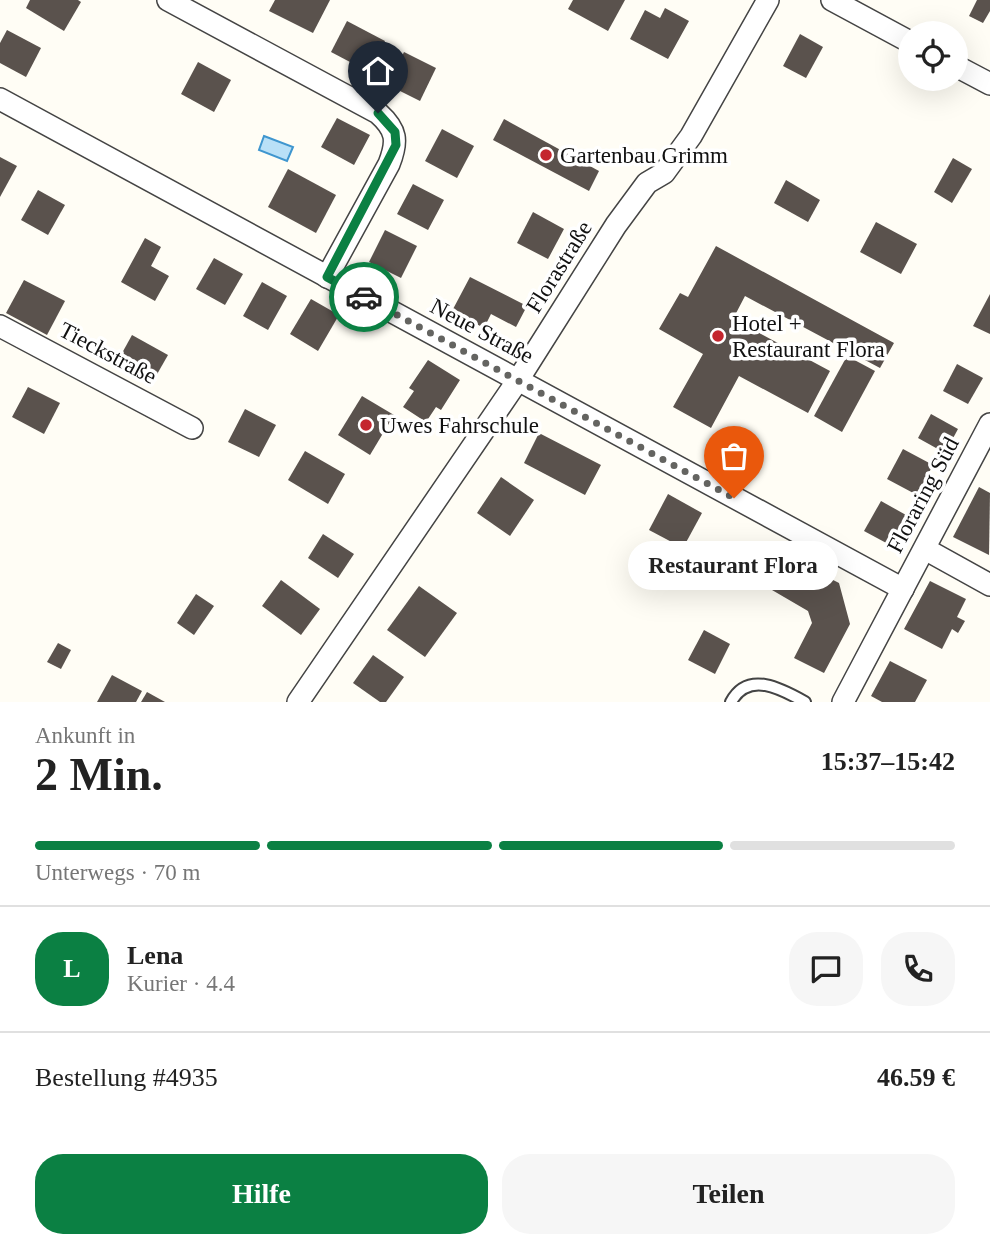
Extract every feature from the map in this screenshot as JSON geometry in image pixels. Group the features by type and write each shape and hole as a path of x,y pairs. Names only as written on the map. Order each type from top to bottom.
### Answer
{"street":[{"path":"168,0 378,113 395,132 396,145 388,164 327,277"},
{"name":"Florastraße","path":"298,702 518,380 636,197 647,183 664,173 691,136 768,0"},
{"path":"832,0 898,35"},
{"path":"968,72 990,84"},
{"name":"Neue Straße","path":"0,99 903,589"},
{"name":"Tieckstraße","path":"0,326 192,428"},
{"name":"Floraring Süd","path":"843,702 990,424"},
{"path":"925,550 990,585"}],"lane":[{"path":"731,702 736,693 754,685 773,684 805,702"}],"water":[{"path":"264,136 293,147 287,161 259,150"}],"building":[{"path":"30,0 81,2 64,31 26,8"},
{"path":"275,0 330,0 313,33 269,11"},
{"path":"573,0 625,0 608,31 568,9"},
{"path":"977,0 990,0 990,11 983,23 969,16"},
{"path":"665,8 689,21 668,59 630,39 645,10 660,18"},
{"path":"347,21 385,41 369,72 331,52"},
{"path":"7,30 41,48 26,77 0,63 0,43"},
{"path":"800,34 823,47 806,78 783,66"},
{"path":"404,52 436,68 420,101 388,85"},
{"path":"198,62 231,80 214,112 181,94"},
{"path":"337,118 370,135 354,165 321,147"},
{"name":"Gartenbau Grimm","path":"504,119 599,171 589,191 493,140"},
{"path":"442,129 474,146 457,178 425,161"},
{"path":"0,157 17,166 0,197"},
{"path":"953,158 972,169 952,203 934,192"},
{"path":"288,169 336,195 316,233 268,207"},
{"path":"786,180 820,200 808,222 774,203"},
{"path":"413,184 444,200 428,230 397,214"},
{"path":"38,190 65,205 48,235 21,220"},
{"path":"533,212 564,229 548,259 517,243"},
{"path":"876,222 917,244 901,274 860,252"},
{"path":"385,230 417,246 401,278 369,262"},
{"path":"145,238 161,247 151,266 169,276 155,301 121,282"},
{"name":"Hotel + Restaurant Flora","path":"716,246 894,343 880,368 745,296 733,319 830,371 808,413 739,376 711,428 673,407 703,354 659,329 680,293 688,297"},
{"path":"214,258 243,274 225,305 196,289"},
{"path":"470,277 527,306 516,327 491,314 484,328 452,311"},
{"path":"24,280 65,301 47,335 6,313"},
{"path":"262,282 287,296 268,330 243,316"},
{"path":"990,294 990,334 973,326"},
{"path":"311,299 339,315 318,351 290,334"},
{"path":"132,335 168,355 152,383 116,364"},
{"path":"847,356 875,371 842,432 814,416"},
{"path":"428,360 460,380 441,410 436,407 426,422 403,407 414,391 409,388"},
{"path":"957,364 983,378 968,404 943,391"},
{"path":"28,387 60,403 44,434 12,417"},
{"name":"Uwes Fahrschule","path":"362,396 394,415 370,455 338,435"},
{"path":"245,409 276,425 259,457 228,442"},
{"path":"931,414 958,429 945,453 918,438"},
{"path":"539,433 601,465 585,495 524,463"},
{"path":"903,449 933,465 917,495 887,479"},
{"path":"305,451 345,474 328,504 288,480"},
{"path":"501,477 534,500 510,536 477,513"},
{"path":"979,487 990,493 989,555 953,537"},
{"path":"668,494 702,513 683,548 649,530"},
{"path":"881,501 906,515 890,545 864,531"},
{"path":"323,534 354,554 338,578 308,558"},
{"path":"788,557 839,583 850,624 824,673 794,658 812,623 808,611 772,590"},
{"path":"281,580 320,609 301,635 262,606"},
{"path":"930,581 966,599 957,617 965,621 958,633 952,629 942,649 904,629"},
{"path":"419,586 457,613 425,657 387,630"},
{"path":"196,594 214,606 194,635 177,623"},
{"path":"704,630 730,644 715,674 688,660"},
{"path":"58,643 71,650 61,669 47,662"},
{"path":"373,655 404,677 386,702 380,702 353,683"},
{"path":"890,661 927,680 915,702 882,702 871,696"},
{"path":"112,675 142,691 136,702 97,702"},
{"path":"147,692 165,702 141,702"}],"way so far":[{"path":"364,297 734,498"}],"place":[{"name":"Gartenbau Grimm","path":"546,155"},
{"name":"Hotel + Restaurant Flora","path":"718,336"},
{"name":"Uwes Fahrschule","path":"366,425"},
{"name":"Restaurant Flora","path":"734,498"}],"route":[{"path":"364,297 327,277 396,145 395,132 378,113"}]}
